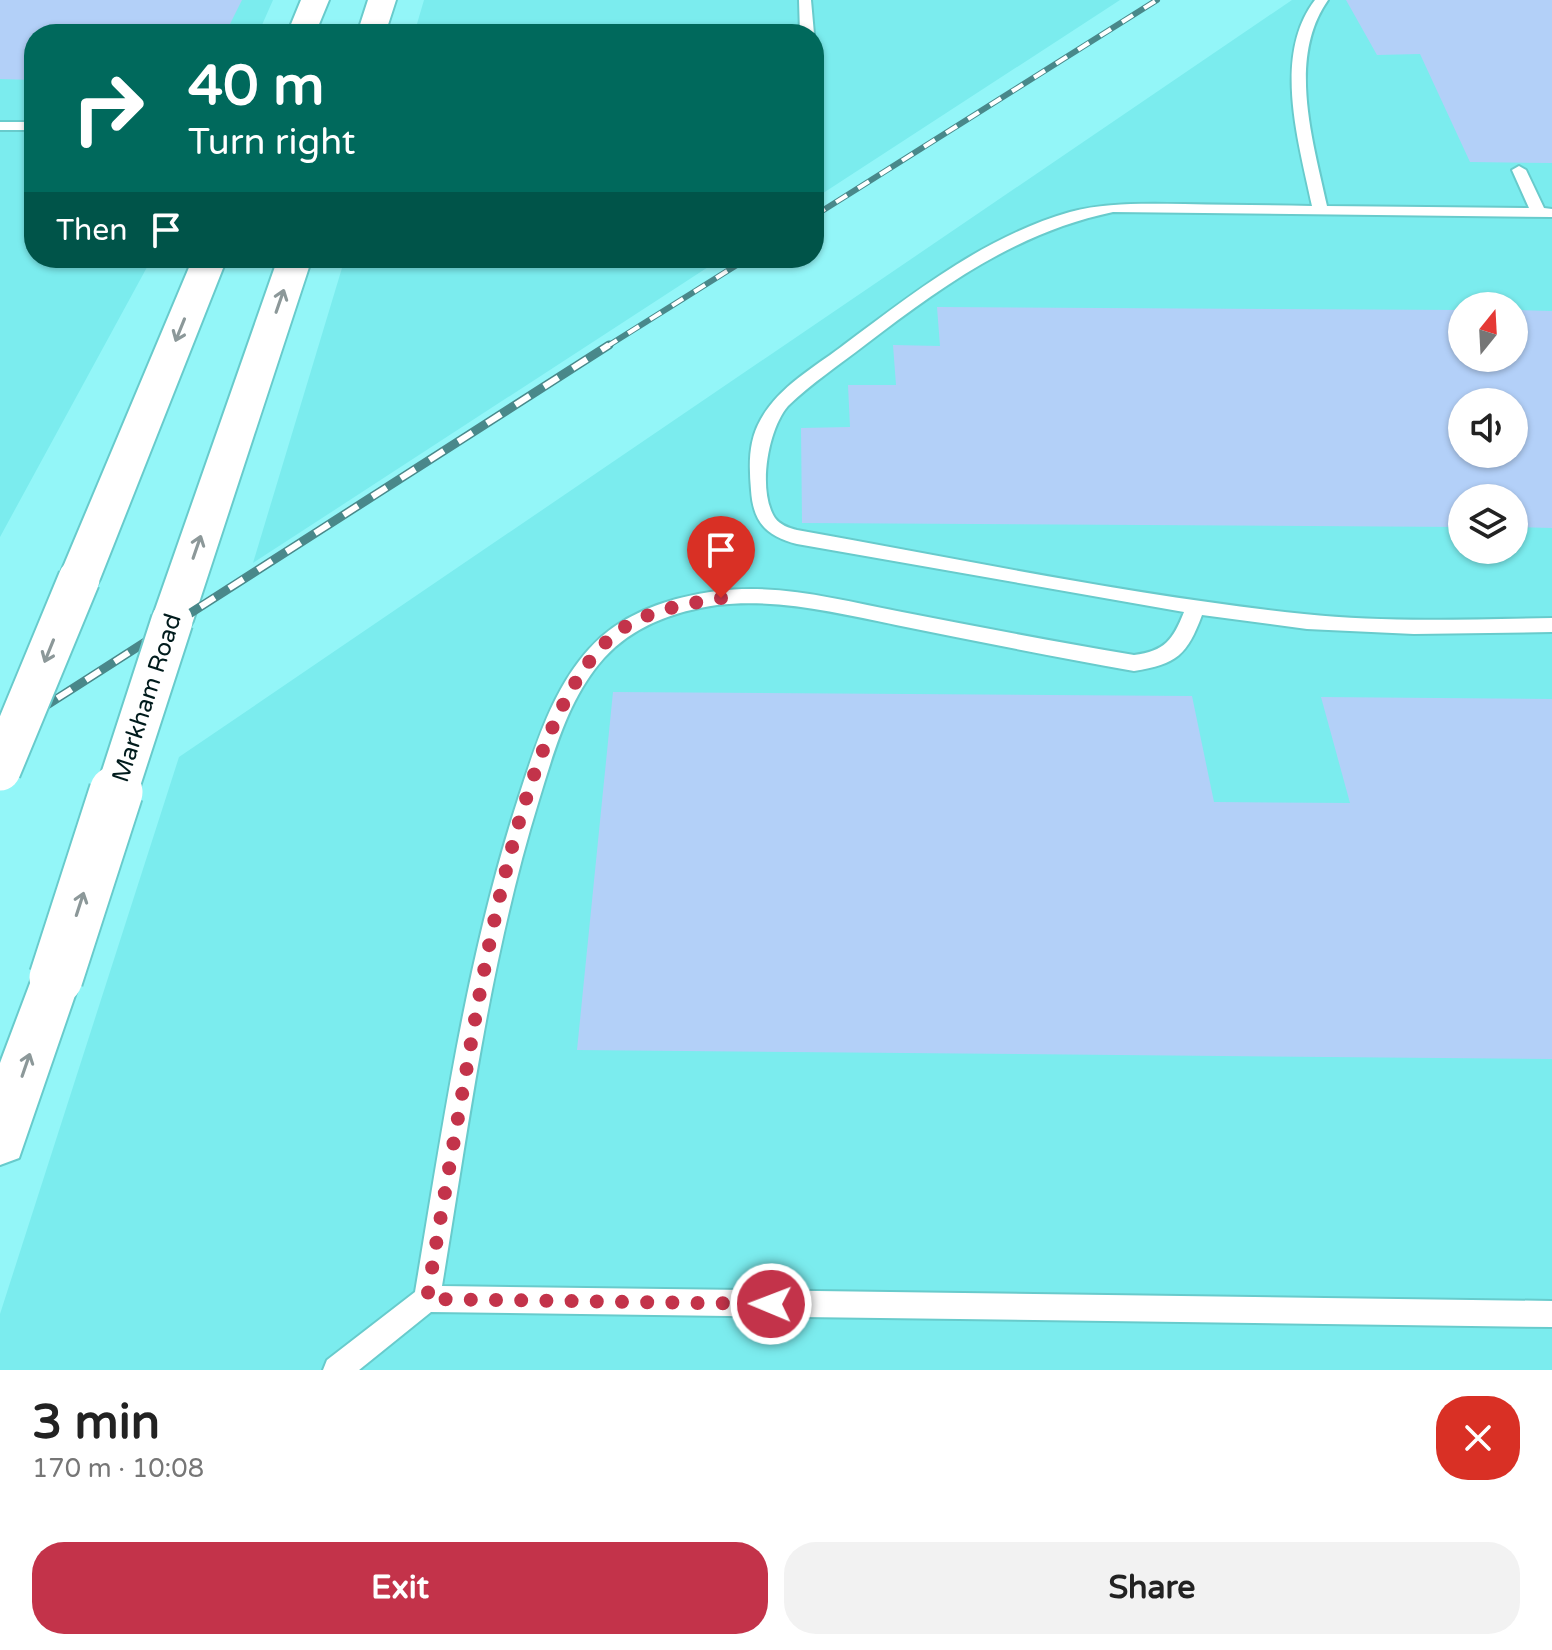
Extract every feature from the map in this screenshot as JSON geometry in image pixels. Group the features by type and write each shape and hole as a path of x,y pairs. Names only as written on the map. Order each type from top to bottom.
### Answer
{"main road":[{"path":"305,24 315,0"},
{"path":"374,24 382,0"},
{"path":"0,770 206,268"},
{"name":"Markham Road","path":"0,1139 292,268"}],"lane":[{"path":"805,0 806,24"},
{"path":"1320,210 1298,99 1306,27 1314,7 1322,0"},
{"path":"0,126 24,126"},
{"path":"1519,170 1546,213"},
{"path":"1546,213 1113,208 1078,213 1042,225 942,279 781,404 769,418 757,459 762,514 768,525 780,533 1195,607 1307,622 1414,627 1552,625"},
{"path":"427,1299 490,933 517,831 550,735 575,683 596,654 623,628 666,608 721,598 781,600 844,608 1134,663 1160,660 1174,652 1183,640 1195,607"},
{"path":"337,1370 427,1299 1552,1314"}],"shaded area":[{"path":"0,0 273,0 262,24 24,24 24,268 147,268 0,537"},
{"path":"424,0 1120,0 824,192 824,24 417,24"},
{"path":"1292,0 1552,0 1552,1370 0,1370 0,1314 179,757"},
{"path":"342,268 707,268 253,563"}],"building":[{"path":"0,0 242,0 230,24 24,24 24,80 0,79"},
{"path":"1346,0 1552,0 1552,163 1470,162 1420,54 1377,55"},
{"path":"937,307 1448,310 1448,372 1528,372 1528,310 1552,311 1552,528 1528,527 1528,484 1448,484 1448,527 802,523 801,428 850,427 848,385 896,385 893,345 940,346"},
{"path":"613,692 1192,696 1214,802 1350,803 1321,697 1552,699 1552,1059 577,1050"}],"railway":[{"path":"824,210 1157,0"},
{"path":"606,347 732,268"},
{"path":"0,735 609,345"}],"route":[{"path":"721,598 666,608 623,628 596,654 575,683 550,735 517,831 490,933 427,1299 771,1304"}]}
